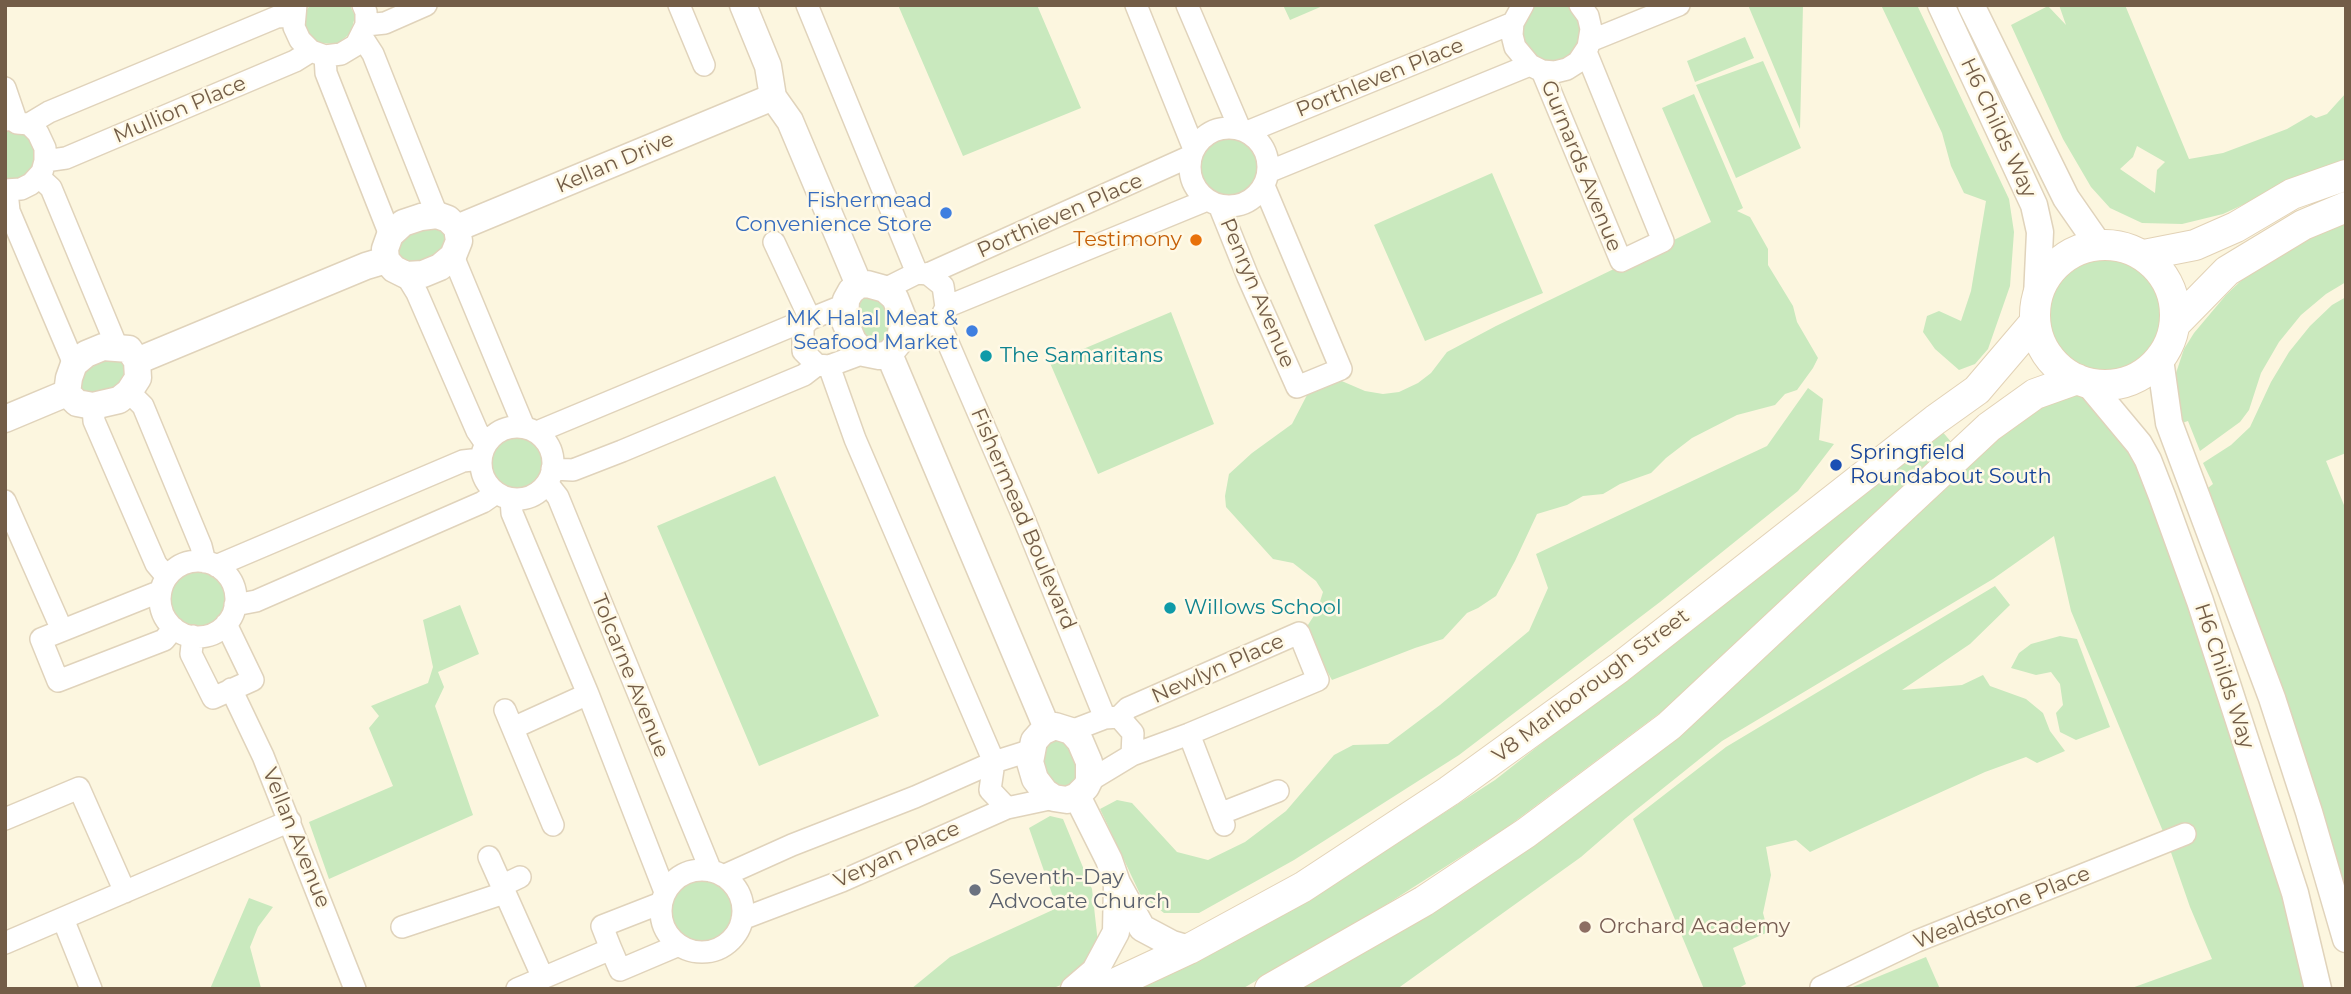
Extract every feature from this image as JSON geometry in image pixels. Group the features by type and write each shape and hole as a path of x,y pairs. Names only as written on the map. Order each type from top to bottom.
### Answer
{"main road":[{"path":"2144,256 2195,245 2236,227 2292,194 2346,175"},
{"path":"2175,324 2227,271 2303,225 2346,207"},
{"path":"1270,989 1424,901 1526,833 1669,726 1959,455 1989,428 2035,394 2083,382 2109,385 2128,382 2145,373 2160,359 2170,343 2175,324 2174,298 2163,274 2144,256 2122,246 2098,244 2077,250 2059,261 2045,277 2036,309 2042,346 2056,366 2083,382"},
{"name":"V8 Marlborough Street","path":"1103,989 1189,949 1303,887 1449,791 1619,668 1977,390 2036,309"}],"street":[{"path":"93,406 94,421 164,584 160,605 165,618 183,632 205,636 217,632 231,614 256,601 483,502 504,496 525,498 537,493 550,476 550,449 530,430 453,256 459,241 447,222 373,54 364,23 385,23 426,5"},
{"path":"679,5 704,65"},
{"path":"743,5 768,66 773,97 790,121 852,295 845,322 853,341 885,347"},
{"path":"807,5 923,273"},
{"path":"1136,5 1193,153"},
{"path":"1187,5 1244,131"},
{"path":"1516,12 1512,35 1515,47 1536,68 1555,72 1578,62 1588,46 1591,29 1588,16 1580,5"},
{"path":"1588,46 1679,5"},
{"name":"H6 Childs Way","path":"1941,5 2034,205 2040,232 2036,309"},
{"name":"H6 Childs Way","path":"1971,5 2066,198 2098,244"},
{"path":"17,122 49,112 295,10 294,27 300,40 318,53 394,257 417,293 477,431 483,452 482,472 487,484 504,496 589,694 663,897"},
{"name":"Porthleven Place","path":"1244,131 1516,12"},
{"name":"Mullion Place","path":"6,191 21,189 42,169 66,158 295,61 318,53 341,54 351,50 364,23"},
{"name":"Gurnards Avenue","path":"1536,68 1621,261 1663,241 1588,46"},
{"path":"1266,179 1536,68"},
{"path":"5,88 17,122 38,133 45,148 42,169 138,378 120,400 93,406 77,403 67,393 68,378 74,364 9,211 6,191"},
{"name":"Kellan Drive","path":"394,257 403,223 421,217 447,222 773,97"},
{"path":"1227,128 1244,131 1257,139 1264,149 1268,160 1266,179 1256,196 1245,204 1232,207 1213,203 1198,192 1192,181 1189,169 1193,153 1202,138 1214,131 1227,128"},
{"name":"Porthieven Place","path":"885,289 1193,153"},
{"name":"Penryn Avenue","path":"1213,203 1297,387 1341,369 1266,179"},
{"path":"550,476 622,451 823,365 885,347 943,314 1213,203"},
{"path":"774,243 807,323 803,351 823,365 994,762 990,790 1007,808"},
{"name":"Kellan Drive","path":"74,364 86,354 103,347 127,354 394,257 424,274 440,267 453,256"},
{"name":"Fishermead Boulevard","path":"923,273 943,286 943,314 1022,514 1112,717"},
{"path":"183,632 58,681 41,639 164,584 183,564 210,564 483,452 502,429 530,430 789,327 807,323 852,295 875,285 895,298 903,318 885,347"},
{"path":"885,347 1059,730 1080,741 1089,762 1074,792"},
{"name":"H6 Childs Way","path":"2160,359 2169,423 2272,698 2346,939"},
{"name":"H6 Childs Way","path":"2083,382 2118,416 2148,460 2162,496 2200,601 2291,880 2318,989"},
{"path":"129,392 143,406 210,564 225,573 232,582 231,614 253,680 213,698 183,632"},
{"path":"5,419 67,393"},
{"name":"Tolcarne Avenue","path":"550,476 717,873"},
{"path":"5,501 62,630"},
{"name":"Newlyn Place","path":"1059,730 1112,717 1299,633 1318,680 1132,755 1074,792"},
{"name":"Vellan Avenue","path":"231,689 290,821 355,989"},
{"path":"553,825 509,719 589,694"},
{"path":"1112,717 1133,733 1132,755"},
{"path":"1059,730 1034,741 1030,762 1035,779 1045,792 1074,792"},
{"path":"1189,734 1223,819 1278,791"},
{"path":"717,873 915,797 994,762 1031,750"},
{"path":"5,819 79,788 125,892"},
{"path":"1074,792 1109,860 1117,883 1142,928 1172,944 1189,949"},
{"name":"Veryan Place","path":"742,919 842,881 1007,808 1074,792"},
{"path":"5,943 290,821"},
{"name":"Wealdstone Place","path":"1822,988 1917,941 2185,834"},
{"path":"489,857 508,885 543,978"},
{"path":"697,870 717,873 734,886 740,896 742,919 736,933 718,949 696,952 679,946 663,927 660,915 663,897 673,881 684,874 697,870"},
{"path":"1074,989 1095,971 1116,932 1117,883"},
{"path":"402,927 508,885"},
{"path":"663,897 602,926 621,970 679,946"},
{"path":"63,919 91,989"},
{"path":"517,989 611,948"}],"green space":[{"path":"310,5 350,5 355,16 351,33 337,44 319,43 307,31 304,22"},
{"path":"898,5 1037,5 1081,108 963,156"},
{"path":"1283,5 1325,5 1290,20"},
{"path":"1532,5 1571,5 1584,27 1579,49 1561,63 1538,62 1522,46 1520,23"},
{"path":"1748,5 1803,5 1800,129"},
{"path":"1881,5 1917,5 2009,199 2014,232 2010,286 1988,349 1975,364 1959,370 1935,349 1923,332 1927,316 1939,311 1961,321 1971,291 1986,201 1964,193 1951,166 1942,133"},
{"path":"2059,5 2125,5 2189,159 2223,153 2287,129 2311,115 2316,118 2327,114 2346,93 2346,161 2301,178 2223,214 2182,224 2142,223 2110,208 2091,187 2063,139 2011,25 2048,6 2066,25","holes":["2137,146 2165,162 2157,170 2155,193 2120,169 2133,157"]},
{"path":"1745,37 1754,58 1695,82 1687,61"},
{"path":"1763,61 1801,148 1736,178 1696,85"},
{"path":"1694,94 1743,208 1737,211 1750,217 1768,249 1768,265 1793,306 1797,322 1818,358 1813,368 1797,390 1785,394 1775,405 1737,415 1692,438 1651,473 1620,484 1603,494 1583,496 1567,505 1537,514 1496,596 1467,613 1443,639 1332,680 1304,631 1317,611 1323,592 1316,581 1293,563 1273,559 1226,507 1229,474 1252,453 1292,424 1307,395 1326,384 1337,379 1365,391 1383,394 1399,392 1431,373 1447,352 1711,222 1662,108"},
{"path":"16,129 32,138 37,151 33,169 27,175 19,180 5,180 5,130"},
{"path":"1224,136 1236,136 1253,145 1260,156 1260,180 1253,191 1236,200 1224,200 1212,195 1203,186 1198,174 1198,162 1203,150 1212,141"},
{"path":"1492,173 1543,293 1425,341 1374,225"},
{"path":"2346,223 2346,282 2326,294 2301,315 2279,342 2261,373 2249,410 2240,422 2200,451 2188,421 2179,424 2175,376 2184,349 2194,333 2247,275 2291,246"},
{"path":"431,227 446,232 445,246 429,260 410,264 398,259 397,247 408,235"},
{"path":"2105,259 2126,263 2144,276 2157,294 2161,315 2157,336 2144,354 2126,367 2105,371 2084,367 2066,354 2053,336 2049,315 2053,294 2066,276 2084,263"},
{"path":"862,295 887,304 894,320 890,337 882,344 869,343 858,334 855,302"},
{"path":"2346,297 2346,453 2326,461 2346,510 2346,898 2204,491 2213,484 2203,463 2231,445 2250,427 2271,382 2289,352 2310,326 2332,305"},
{"path":"1171,312 1214,424 1098,474 1050,363"},
{"path":"113,359 128,364 121,384 100,395 81,391 79,379 84,372"},
{"path":"2077,379 2139,444 2318,989 2129,989 2212,959 2167,841 2071,611 2054,536 1993,579 1722,741 1581,857 1397,989 1270,989 1526,833 1989,427"},
{"path":"1808,388 1823,399 1819,440 1834,444 1798,491 1660,602 1459,755 1294,860 1199,913 1164,913 1140,894 1100,809 1117,800 1132,803 1177,852 1208,860 1245,842 1286,811 1334,755 1353,745 1388,744 1529,631 1548,588 1536,554 1767,446"},
{"path":"1941,430 1952,443 1680,698 1506,828 1384,906 1242,989 1130,989 1263,924 1379,855 1495,780"},
{"path":"517,436 536,444 544,463 536,482 517,490 498,482 490,463 498,444"},
{"path":"775,476 879,716 759,766 657,526"},
{"path":"198,571 209,573 218,579 224,588 224,610 218,619 209,625 198,627 187,625 178,619 172,610 170,599 172,588 178,579 187,573"},
{"path":"1995,586 2010,605 1970,644 1902,690 1962,685 1983,675 1990,686 2026,699 2043,713 2050,731 2065,751 2037,763 2026,757 1985,772 1810,852 1796,840 1766,847 1771,875 1763,913 1768,932 1733,948 1746,984 1737,989 1704,989 1633,819 1726,747"},
{"path":"460,605 479,654 438,672 444,687 435,706 473,815 329,879 309,822 393,786 369,728 379,716 371,706 428,683 433,667 423,620"},
{"path":"2060,636 2077,639 2110,727 2076,740 2060,732 2056,713 2063,705 2060,684 2051,672 2036,675 2011,668 2019,653 2031,644"},
{"path":"1060,737 1070,746 1078,766 1075,778 1068,786 1053,784 1041,761 1041,745"},
{"path":"1050,816 1063,819 1092,889 1098,943 1089,960 1061,985 1051,989 911,989 950,957 1057,908 1029,828"},
{"path":"703,879 726,889 736,912 726,935 703,945 680,935 670,912 680,889"},
{"path":"249,898 273,907 258,927 250,947 261,988 210,989"},
{"path":"1926,957 1940,989 1848,989"}],"place":[{"name":"Fishermead Convenience Store","path":"946,213"},
{"name":"Testimony","path":"1196,240"},
{"name":"MK Halal Meat & Seafood Market","path":"972,331"},
{"name":"The Samaritans","path":"986,356"},
{"name":"Springfield Roundabout South","path":"1836,465"},
{"name":"Willows School","path":"1170,608"},
{"name":"Seventh-Day Advocate Church","path":"975,890"},
{"name":"Orchard Academy","path":"1585,927"}]}
